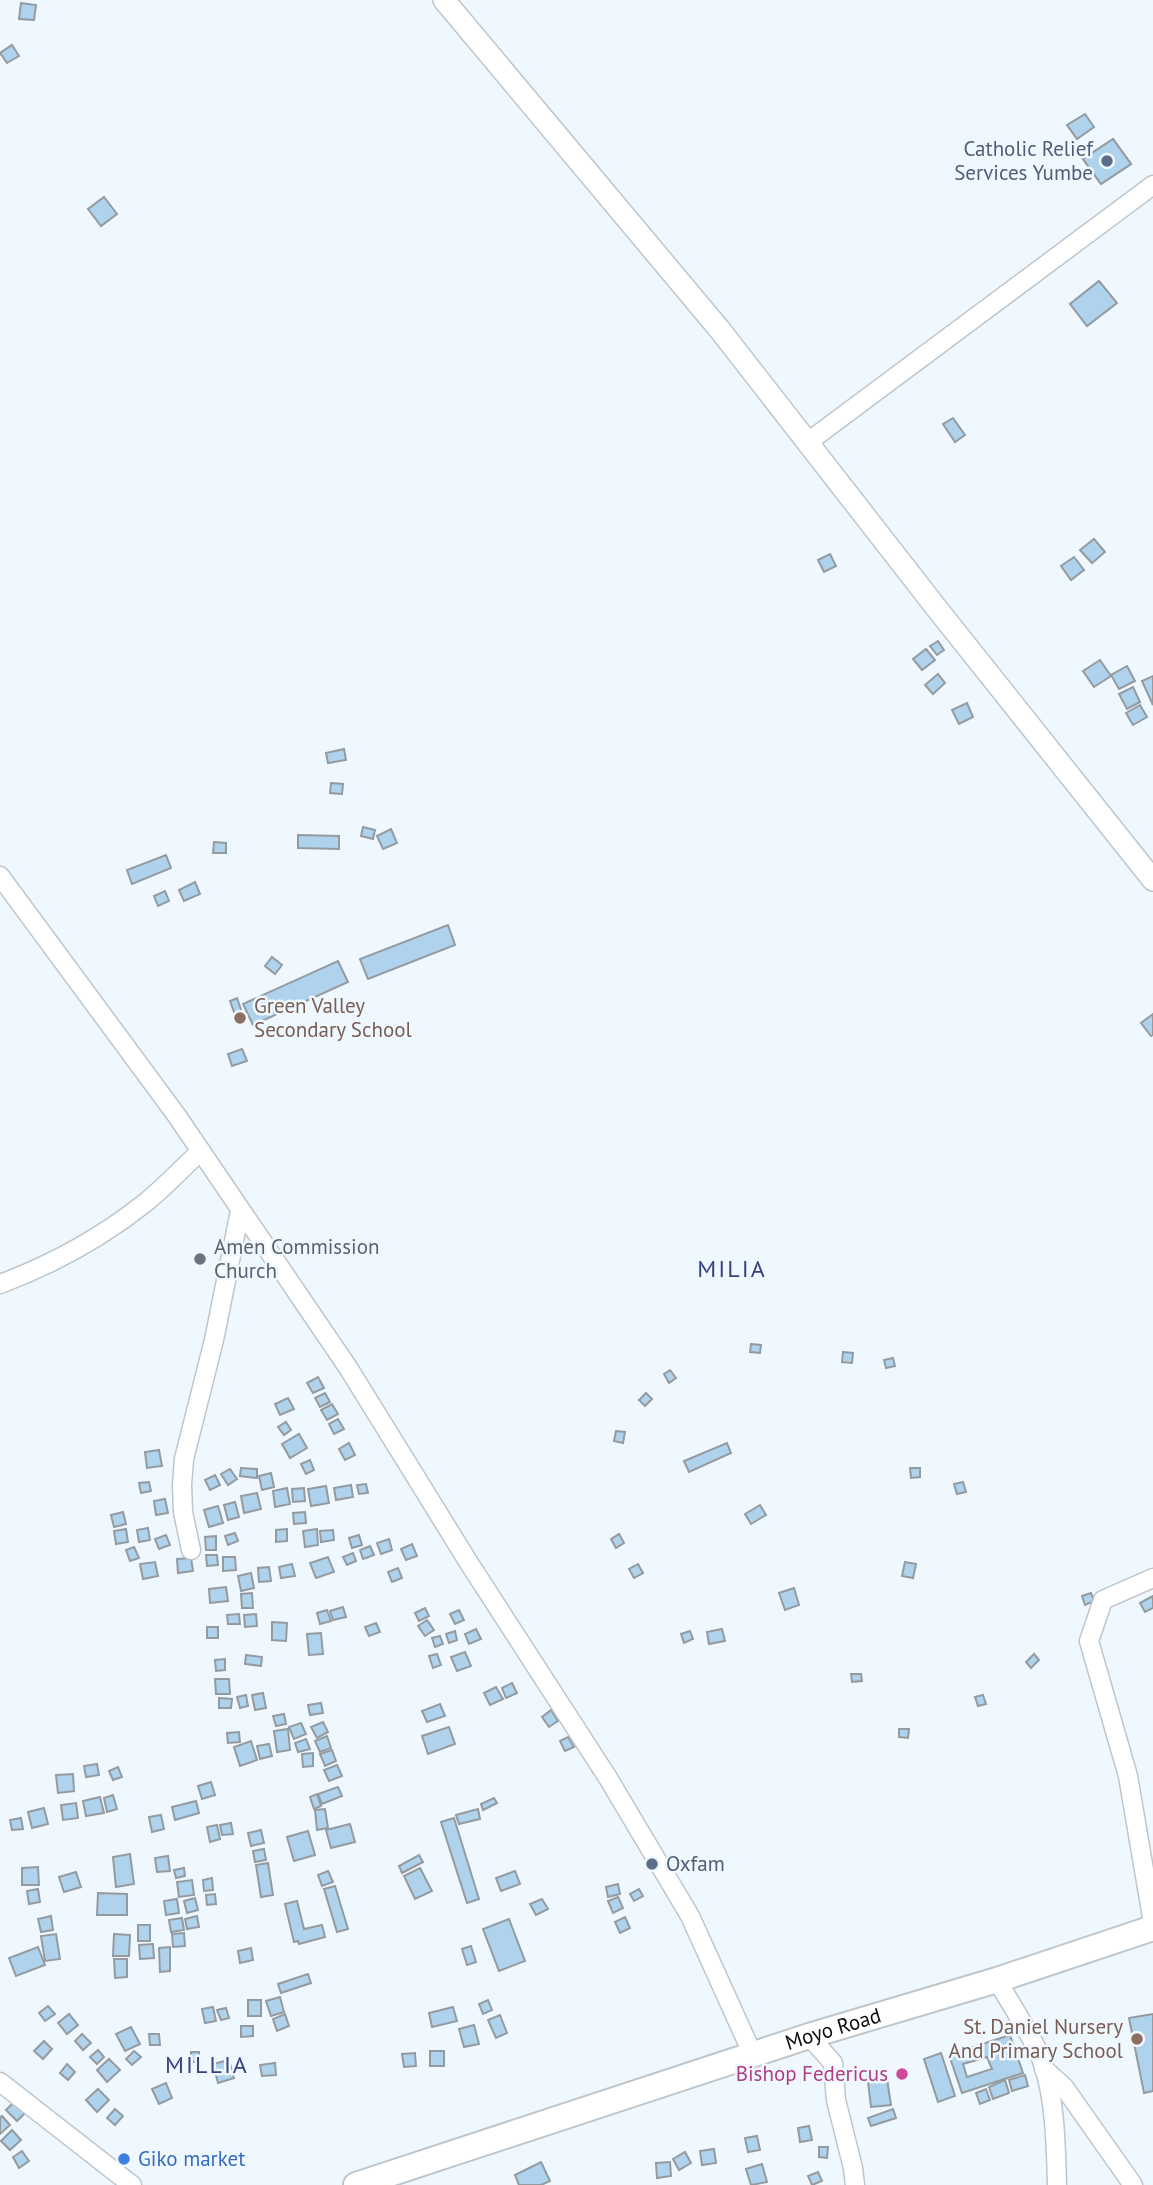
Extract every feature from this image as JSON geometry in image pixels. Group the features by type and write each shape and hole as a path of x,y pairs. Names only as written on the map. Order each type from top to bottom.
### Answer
{"main road":[{"name":"Moyo Road","path":"360,2185 809,2036 997,1980 1153,1928"}],"street":[{"path":"444,0 720,330 1153,880"},
{"path":"808,442 1153,185"},
{"path":"0,876 177,1116 349,1369 469,1563 608,1778 690,1916 753,2055"},
{"path":"0,1284 68,1252 127,1217 201,1151"},
{"path":"191,1550 183,1512 184,1458 214,1340 240,1211"},
{"path":"1153,1578 1102,1600 1089,1642 1128,1776 1153,1923"},
{"path":"997,1980 1038,2052 1044,2070 1052,2107 1057,2185"},
{"path":"809,2036 833,2063 836,2100 855,2185"},
{"path":"1044,2070 1063,2087 1133,2185"},
{"path":"0,2082 132,2185"}],"building":[{"path":"21,3 36,5 34,20 19,19"},
{"path":"12,45 19,56 7,63 0,53"},
{"path":"1085,114 1094,127 1077,139 1067,125"},
{"name":"Catholic Relief Services Yumbe","path":"1113,139 1131,164 1101,184 1083,159"},
{"name":"Catholic Relief Services Yumbe","path":"1113,139 1131,164 1101,184 1083,159"},
{"path":"104,197 117,214 101,226 88,209"},
{"path":"1099,281 1117,303 1087,326 1070,304"},
{"path":"953,418 965,435 955,442 943,424"},
{"path":"1094,539 1105,552 1092,563 1080,550"},
{"path":"830,554 836,566 824,572 818,560"},
{"path":"1074,557 1084,570 1071,580 1061,566"},
{"path":"938,641 944,650 937,655 930,646"},
{"path":"926,649 935,660 922,670 913,659"},
{"path":"1100,660 1111,676 1094,687 1083,671"},
{"path":"1127,666 1135,681 1119,689 1111,675"},
{"path":"938,674 945,683 933,694 925,685"},
{"path":"1153,676 1153,705 1142,681"},
{"path":"1133,687 1140,702 1127,709 1119,694"},
{"path":"967,703 973,717 959,724 952,710"},
{"path":"1140,705 1147,717 1133,725 1126,713"},
{"path":"344,749 346,760 328,763 326,753"},
{"path":"331,783 343,784 342,794 330,793"},
{"path":"363,827 375,830 373,839 361,836"},
{"path":"391,829 397,843 383,849 377,836"},
{"path":"298,835 339,836 339,849 298,848"},
{"path":"214,842 226,843 226,853 213,853"},
{"path":"166,855 171,868 132,884 127,870"},
{"path":"195,882 200,894 184,901 179,890"},
{"path":"165,891 169,901 158,906 154,896"},
{"path":"448,925 455,945 368,979 360,959"},
{"path":"272,957 282,965 275,974 265,966"},
{"path":"338,961 348,982 253,1025 243,1004"},
{"path":"237,998 245,1021 238,1023 230,1001"},
{"path":"1153,1014 1153,1035 1151,1036 1141,1023"},
{"path":"242,1049 247,1061 232,1066 228,1054"},
{"path":"751,1344 761,1345 760,1353 750,1352"},
{"path":"843,1352 853,1353 852,1363 842,1362"},
{"path":"893,1358 895,1366 886,1368 884,1360"},
{"path":"670,1370 676,1378 669,1383 664,1374"},
{"path":"318,1377 324,1388 313,1393 307,1383"},
{"path":"325,1393 330,1402 320,1407 315,1398"},
{"path":"646,1393 652,1399 645,1406 639,1400"},
{"path":"288,1398 294,1409 280,1415 275,1404"},
{"path":"332,1404 338,1414 327,1420 321,1410"},
{"path":"338,1419 344,1429 334,1434 329,1424"},
{"path":"286,1422 291,1430 284,1435 278,1427"},
{"path":"616,1431 625,1432 623,1443 614,1441"},
{"path":"299,1434 307,1448 290,1458 282,1444"},
{"path":"349,1443 355,1455 345,1460 339,1449"},
{"path":"727,1443 731,1453 689,1472 684,1461"},
{"path":"159,1450 162,1466 147,1468 145,1452"},
{"path":"310,1460 314,1470 306,1474 301,1464"},
{"path":"241,1468 257,1469 257,1478 240,1476"},
{"path":"910,1468 920,1468 920,1477 911,1478"},
{"path":"230,1469 237,1479 228,1485 221,1474"},
{"path":"271,1473 274,1487 262,1490 259,1476"},
{"path":"215,1475 220,1485 210,1490 205,1480"},
{"path":"149,1482 151,1491 141,1493 139,1483"},
{"path":"963,1482 966,1492 957,1494 954,1484"},
{"path":"366,1484 368,1493 359,1494 357,1485"},
{"path":"351,1485 353,1497 336,1500 334,1488"},
{"path":"326,1486 329,1503 311,1506 308,1489"},
{"path":"287,1488 290,1504 275,1507 273,1491"},
{"path":"304,1488 305,1501 293,1502 292,1489"},
{"path":"257,1493 261,1509 244,1513 241,1496"},
{"path":"165,1499 168,1513 156,1515 154,1501"},
{"path":"235,1502 239,1517 228,1520 224,1505"},
{"path":"760,1505 766,1515 751,1524 745,1514"},
{"path":"218,1506 223,1523 209,1527 204,1510"},
{"path":"123,1512 126,1524 114,1527 111,1515"},
{"path":"305,1512 306,1523 294,1524 293,1513"},
{"path":"148,1528 150,1540 139,1542 137,1530"},
{"path":"126,1529 128,1542 116,1544 114,1531"},
{"path":"287,1529 287,1541 276,1542 276,1530"},
{"path":"317,1529 318,1545 305,1547 303,1531"},
{"path":"333,1530 334,1540 321,1542 320,1531"},
{"path":"235,1533 238,1541 228,1545 225,1536"},
{"path":"619,1534 624,1543 616,1548 611,1539"},
{"path":"166,1535 170,1545 159,1549 155,1539"},
{"path":"359,1535 362,1545 352,1548 349,1538"},
{"path":"216,1536 216,1550 206,1550 205,1537"},
{"path":"389,1539 392,1550 381,1554 377,1543"},
{"path":"412,1544 417,1556 406,1560 401,1549"},
{"path":"370,1546 374,1555 363,1559 360,1550"},
{"path":"134,1547 139,1558 130,1561 126,1550"},
{"path":"353,1553 356,1561 347,1565 343,1557"},
{"path":"206,1555 217,1555 218,1565 207,1566"},
{"path":"223,1557 235,1557 236,1570 223,1571"},
{"path":"328,1557 334,1572 316,1578 310,1563"},
{"path":"191,1558 193,1571 178,1573 177,1559"},
{"path":"155,1562 158,1576 143,1579 140,1564"},
{"path":"905,1562 916,1564 913,1578 902,1576"},
{"path":"292,1564 295,1576 281,1578 279,1567"},
{"path":"638,1564 643,1573 634,1578 629,1569"},
{"path":"269,1567 271,1581 259,1582 258,1568"},
{"path":"398,1568 402,1578 392,1582 388,1572"},
{"path":"251,1573 254,1588 241,1591 238,1576"},
{"path":"226,1587 228,1601 210,1603 209,1589"},
{"path":"794,1588 799,1605 785,1610 779,1593"},
{"path":"252,1593 253,1608 242,1608 241,1594"},
{"path":"1091,1593 1094,1601 1085,1605 1082,1596"},
{"path":"1153,1596 1153,1608 1145,1612 1140,1603"},
{"path":"343,1607 346,1617 333,1620 330,1611"},
{"path":"425,1608 429,1616 419,1621 415,1613"},
{"path":"327,1610 331,1621 320,1624 317,1613"},
{"path":"459,1610 464,1620 455,1624 450,1614"},
{"path":"239,1614 240,1624 228,1624 227,1615"},
{"path":"256,1614 257,1626 245,1627 244,1615"},
{"path":"427,1620 434,1630 425,1636 418,1626"},
{"path":"272,1622 287,1623 286,1641 272,1640"},
{"path":"376,1623 380,1632 369,1636 365,1627"},
{"path":"207,1627 218,1627 218,1638 207,1638"},
{"path":"476,1629 481,1639 469,1644 465,1634"},
{"path":"722,1629 725,1641 709,1644 707,1632"},
{"path":"455,1631 457,1640 449,1643 446,1634"},
{"path":"690,1631 693,1639 684,1643 681,1634"},
{"path":"321,1633 323,1654 309,1655 307,1634"},
{"path":"440,1636 443,1644 435,1647 432,1638"},
{"path":"465,1652 471,1666 457,1671 451,1657"},
{"path":"437,1654 441,1665 433,1668 429,1656"},
{"path":"1034,1654 1039,1660 1031,1668 1026,1662"},
{"path":"246,1655 262,1657 261,1666 245,1664"},
{"path":"225,1659 225,1670 216,1671 215,1660"},
{"path":"851,1674 861,1674 862,1681 852,1682"},
{"path":"215,1679 229,1679 230,1694 216,1694"},
{"path":"512,1683 517,1693 506,1698 502,1688"},
{"path":"496,1687 503,1699 490,1705 484,1693"},
{"path":"263,1693 266,1708 255,1710 252,1695"},
{"path":"246,1695 248,1706 240,1708 237,1697"},
{"path":"983,1695 986,1704 978,1706 975,1697"},
{"path":"219,1698 232,1699 231,1708 219,1708"},
{"path":"321,1703 323,1713 310,1715 308,1705"},
{"path":"440,1704 445,1716 427,1722 422,1711"},
{"path":"551,1710 558,1721 549,1727 542,1717"},
{"path":"284,1714 286,1724 276,1726 273,1716"},
{"path":"323,1722 328,1732 317,1738 311,1727"},
{"path":"301,1723 306,1734 294,1739 289,1727"},
{"path":"449,1727 455,1744 428,1754 422,1736"},
{"path":"288,1729 290,1750 277,1752 274,1731"},
{"path":"899,1729 909,1729 908,1738 899,1737"},
{"path":"239,1732 240,1742 228,1743 227,1733"},
{"path":"327,1736 331,1748 320,1752 315,1741"},
{"path":"568,1737 574,1747 565,1751 560,1741"},
{"path":"306,1739 310,1749 298,1752 295,1743"},
{"path":"251,1741 257,1760 240,1766 234,1747"},
{"path":"269,1744 272,1756 260,1759 257,1746"},
{"path":"332,1750 336,1761 325,1766 320,1754"},
{"path":"313,1753 313,1766 303,1767 302,1754"},
{"path":"97,1764 99,1775 86,1777 84,1766"},
{"path":"337,1765 342,1776 329,1781 324,1770"},
{"path":"118,1767 122,1777 113,1780 109,1771"},
{"path":"73,1774 74,1791 58,1793 56,1775"},
{"path":"211,1782 215,1795 202,1799 198,1786"},
{"path":"338,1787 342,1796 322,1804 318,1794"},
{"path":"317,1794 321,1806 314,1809 310,1797"},
{"path":"113,1795 117,1809 107,1812 104,1798"},
{"path":"100,1797 104,1813 86,1816 83,1801"},
{"path":"494,1798 497,1803 483,1810 481,1804"},
{"path":"196,1801 199,1813 175,1820 172,1807"},
{"path":"76,1803 78,1818 63,1820 61,1805"},
{"path":"44,1808 48,1824 32,1828 28,1812"},
{"path":"325,1809 328,1828 317,1830 315,1810"},
{"path":"478,1809 480,1819 459,1824 456,1815"},
{"path":"161,1815 164,1829 152,1832 149,1817"},
{"path":"21,1818 23,1829 12,1830 10,1820"},
{"path":"454,1818 479,1899 467,1903 441,1822"},
{"path":"231,1823 233,1834 222,1835 220,1825"},
{"path":"350,1824 355,1842 331,1848 326,1830"},
{"path":"217,1825 220,1839 210,1842 207,1827"},
{"path":"261,1830 264,1843 251,1846 248,1833"},
{"path":"308,1831 315,1855 294,1861 287,1837"},
{"path":"264,1849 266,1860 255,1862 253,1851"},
{"path":"130,1854 134,1884 116,1887 113,1857"},
{"path":"419,1855 423,1862 402,1873 399,1866"},
{"path":"168,1856 170,1871 157,1872 155,1858"},
{"path":"268,1863 273,1895 261,1897 256,1865"},
{"path":"38,1867 39,1885 22,1885 22,1868"},
{"path":"184,1868 185,1876 176,1878 174,1870"},
{"path":"420,1868 432,1891 415,1899 404,1876"},
{"path":"328,1871 333,1882 322,1886 318,1875"},
{"path":"515,1871 520,1884 501,1891 496,1878"},
{"path":"76,1872 81,1887 64,1892 59,1877"},
{"path":"212,1878 213,1890 204,1891 203,1880"},
{"path":"192,1880 194,1895 179,1897 177,1882"},
{"path":"618,1884 620,1894 608,1897 606,1887"},
{"path":"335,1886 348,1929 337,1932 324,1889"},
{"path":"38,1889 40,1902 29,1904 27,1891"},
{"path":"639,1889 643,1896 634,1901 630,1894"},
{"path":"98,1893 127,1894 127,1915 97,1915"},
{"path":"215,1894 216,1904 207,1905 206,1895"},
{"path":"618,1897 623,1908 613,1913 608,1901"},
{"path":"195,1898 198,1910 187,1913 184,1901"},
{"path":"177,1899 179,1913 166,1915 164,1901"},
{"path":"542,1899 548,1909 536,1915 530,1904"},
{"path":"297,1901 304,1929 322,1925 325,1937 299,1944 298,1941 294,1942 285,1904"},
{"path":"51,1916 53,1930 41,1932 38,1919"},
{"path":"197,1916 199,1927 187,1929 185,1919"},
{"path":"625,1917 630,1928 620,1933 615,1922"},
{"path":"182,1918 184,1930 171,1932 169,1920"},
{"path":"509,1919 525,1961 499,1971 483,1929"},
{"path":"138,1925 150,1925 150,1941 138,1941"},
{"path":"184,1933 185,1946 173,1947 172,1934"},
{"path":"56,1934 60,1959 45,1961 41,1936"},
{"path":"114,1934 130,1935 129,1956 113,1956"},
{"path":"153,1944 154,1958 140,1959 139,1945"},
{"path":"471,1946 476,1962 467,1965 462,1949"},
{"path":"38,1947 45,1965 16,1976 9,1958"},
{"path":"170,1947 170,1971 160,1972 159,1948"},
{"path":"251,1948 253,1960 240,1963 238,1951"},
{"path":"114,1959 127,1959 127,1977 115,1978"},
{"path":"308,1974 311,1983 281,1993 278,1984"},
{"path":"280,1997 284,2012 271,2016 266,2001"},
{"path":"248,2000 261,2000 261,2016 248,2016"},
{"path":"488,2000 492,2010 483,2014 479,2004"},
{"path":"48,2006 55,2014 45,2021 39,2013"},
{"path":"213,2007 216,2021 205,2023 202,2009"},
{"path":"453,2007 457,2021 432,2027 429,2013"},
{"path":"226,2008 229,2018 221,2020 217,2010"},
{"path":"69,2014 78,2025 67,2034 58,2023"},
{"path":"285,2014 289,2026 277,2031 273,2019"},
{"path":"1153,2014 1153,2091 1144,2093 1129,2018"},
{"path":"500,2015 507,2033 496,2038 488,2020"},
{"path":"474,2025 479,2044 464,2047 459,2029"},
{"path":"241,2026 253,2026 253,2036 241,2037"},
{"path":"131,2027 140,2044 125,2051 116,2034"},
{"path":"82,2034 91,2043 83,2050 75,2041"},
{"path":"149,2034 159,2034 160,2045 150,2045"},
{"path":"1010,2035 1023,2073 962,2093 949,2055","holes":["987,2057 992,2069 967,2077 963,2064"]},
{"path":"44,2041 52,2049 43,2059 34,2051"},
{"path":"98,2050 104,2057 97,2064 90,2057"},
{"path":"134,2051 141,2057 132,2065 126,2059"},
{"path":"430,2051 444,2051 444,2066 430,2066"},
{"path":"191,2052 199,2052 199,2062 191,2062"},
{"path":"415,2053 416,2066 404,2067 402,2054"},
{"path":"941,2053 955,2096 938,2102 924,2059"},
{"path":"109,2059 120,2070 107,2082 97,2070"},
{"path":"229,2060 234,2078 218,2083 213,2064"},
{"path":"275,2063 276,2075 262,2076 260,2065"},
{"path":"67,2064 75,2072 68,2080 60,2073"},
{"path":"886,2072 891,2105 871,2107 867,2074"},
{"path":"1025,2075 1028,2086 1012,2091 1009,2080"},
{"path":"1005,2080 1009,2093 993,2099 989,2087"},
{"path":"166,2083 172,2098 159,2104 152,2089"},
{"path":"98,2089 109,2100 97,2112 86,2100"},
{"path":"986,2089 990,2100 980,2104 976,2093"},
{"path":"17,2099 28,2110 17,2121 6,2110"},
{"path":"115,2109 123,2116 115,2125 107,2118"},
{"path":"893,2109 896,2118 871,2126 868,2118"},
{"path":"2,2116 10,2125 0,2134 0,2118"},
{"path":"809,2126 812,2140 800,2142 798,2128"},
{"path":"12,2130 21,2140 10,2150 1,2141"},
{"path":"757,2136 760,2150 748,2152 745,2138"},
{"path":"819,2147 828,2147 827,2158 819,2157"},
{"path":"714,2149 716,2163 702,2165 700,2151"},
{"path":"22,2151 29,2161 19,2168 13,2157"},
{"path":"685,2152 691,2163 679,2170 673,2159"},
{"path":"541,2162 550,2181 541,2185 519,2185 515,2175"},
{"path":"670,2162 671,2176 657,2178 656,2163"},
{"path":"762,2164 767,2182 751,2185 746,2169"},
{"path":"818,2172 822,2181 812,2185 808,2176"}],"place":[{"name":"Catholic Relief Services Yumbe","path":"1107,161"},
{"name":"Green Valley Secondary School","path":"240,1018"},
{"name":"Amen Commission Church","path":"200,1259"},
{"name":"Oxfam","path":"652,1864"},
{"name":"St. Daniel Nursery And Primary School","path":"1137,2039"},
{"name":"Bishop Federicus","path":"902,2074"},
{"name":"Giko market","path":"124,2159"}],"district":[{"name":"MILIA","path":"732,1269"},
{"name":"MILLIA","path":"207,2065"}]}
